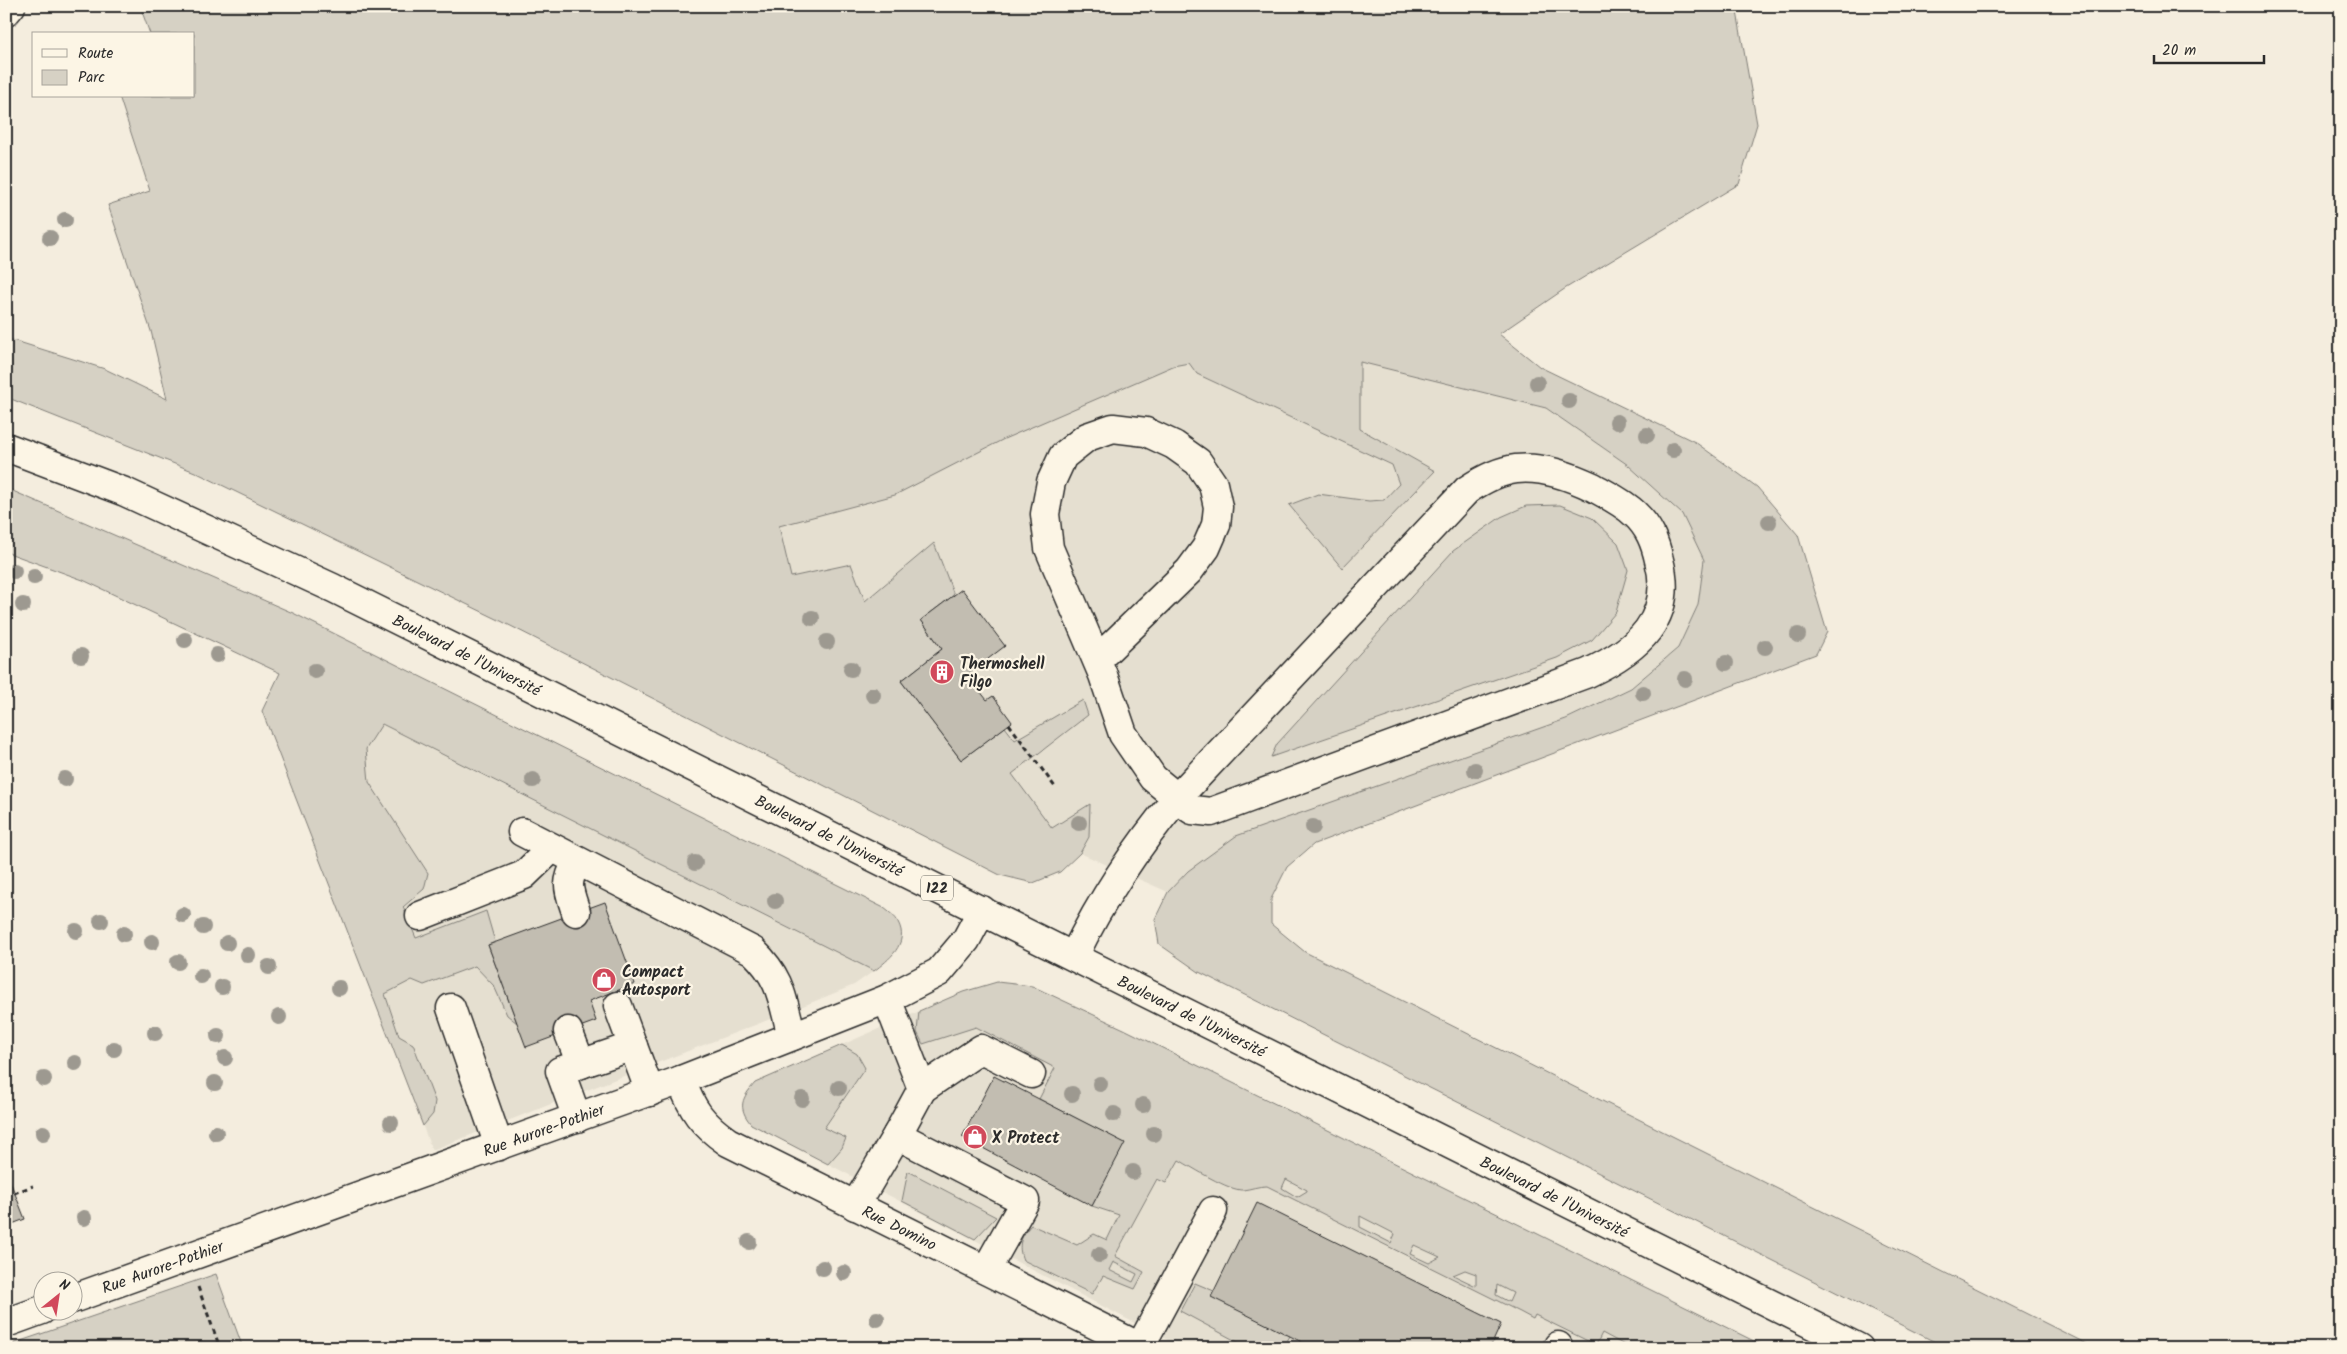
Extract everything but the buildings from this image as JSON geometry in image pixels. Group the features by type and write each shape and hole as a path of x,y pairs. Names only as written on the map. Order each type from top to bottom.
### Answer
{"main road":[{"path":"6,12 11,6"},
{"path":"1074,956 1098,908 1118,876 1146,836 1177,798 1468,490 1488,476 1516,469 1544,470 1577,479 1616,499 1636,514 1654,538 1663,573 1663,598 1654,621 1638,642 1615,660 1588,673 1211,812 1192,810 1177,798 1153,778 1123,734 1096,660 1049,548 1045,514 1052,482 1064,456 1087,437 1113,428 1146,432 1174,445 1198,462 1213,484 1218,507 1216,525 1206,548 1189,571 1096,660"},
{"name":"Boulevard de l'Université","path":"6,447 125,492 298,571 1859,1348"},
{"path":"522,832 752,951 767,964 775,976 792,1036"},
{"path":"420,916 524,876 552,848"},
{"path":"576,912 567,888 568,877 577,861"},
{"name":"Rue Aurore-Pothier","path":"82,1296 650,1092 887,999 939,972 966,940 982,910"},
{"path":"887,999 922,1089"},
{"path":"618,1006 650,1092"},
{"path":"451,1008 499,1146"},
{"path":"568,1031 581,1064"},
{"path":"576,1118 560,1071 633,1046"},
{"path":"855,1206 922,1089 981,1049 1031,1074"},
{"name":"Rue Domino","path":"681,1080 695,1112 714,1132 728,1142 986,1270 1111,1341 1141,1347"},
{"path":"897,1135 1025,1201 986,1270"},
{"path":"1141,1347 1213,1210"},
{"path":"6,1323 32,1314"}],"path":[{"path":"1009,724 1055,787"},
{"path":"14,1193 33,1186"},
{"path":"187,1258 220,1348"}],"shaded area":[{"path":"1360,362 1546,408 1628,465 1682,514 1704,559 1698,605 1678,648 1631,688 1566,719 1188,871 1168,892 1080,853 564,591 1173,366 1190,363"},
{"path":"280,673 874,971 854,985 786,1013 432,1150 262,711"},
{"path":"963,992 1682,1348 1183,1348 751,1124 744,1115 742,1104 746,1093 755,1083"}],"green space":[{"path":"140,6 1736,6 1757,124 1739,184 1566,288 1499,334 1540,367 1695,442 1757,487 1798,535 1827,632 1816,654 1314,844 1287,867 1271,899 1271,924 1305,952 2095,1348 1947,1348 1199,972 1159,944 1155,919 1168,892 1188,871 1236,836 1566,719 1631,688 1678,648 1698,605 1704,560 1682,514 1628,465 1546,408 1360,362 1360,429 1435,471 1342,568 1289,505 1318,494 1369,501 1384,500 1399,484 1392,465 1197,374 1189,363 1173,366 1004,439 895,495 779,526 791,577 851,564 865,601 934,543 954,595 921,620 942,649 901,681 961,760 1005,727 1015,740 1083,700 1088,715 1012,774 1052,828 1090,804 1089,837 1080,853 1060,872 1033,883 1000,875 497,619 195,472 6,397 6,338 105,369 167,399 151,331 108,205 150,191 120,98 195,98 195,32 149,32"},
{"path":"6,488 293,613 884,908 894,916 901,930 901,937 896,951 874,971 382,724 366,749 369,782 428,873 424,889 403,907 416,938 486,911 495,942 488,945 517,1023 507,1015 494,986 475,966 424,985 412,980 385,994 399,1036 413,1044 435,1101 433,1114 423,1126 262,711 280,673 83,580 6,552"},
{"path":"1560,505 1592,518 1618,543 1628,570 1616,612 1592,640 1557,658 1271,757 1277,744 1453,551 1501,517 1526,506"},
{"path":"997,982 1032,986 1124,1029 1768,1348 1630,1348 1602,1333 1596,1345 1535,1315 1533,1319 1267,1186 1243,1190 1229,1187 1179,1160 1166,1183 1157,1179 1115,1256 1144,1272 1135,1289 1103,1276 1092,1294 1023,1260 1020,1245 1031,1225 1077,1245 1094,1234 1107,1240 1119,1215 1092,1206 1124,1143 1039,1099 1055,1068 976,1027 923,1044 917,1032 919,1011 963,992","holes":["1286,1179 1307,1191 1297,1197 1282,1188","1360,1216 1395,1234 1391,1243 1360,1227","1414,1245 1440,1257 1429,1263 1410,1254","1113,1262 1137,1274 1133,1282 1109,1270","1465,1270 1476,1274 1476,1286 1453,1275","1497,1285 1513,1293 1509,1302 1496,1295"]},
{"path":"842,1045 857,1054 865,1068 824,1128 846,1138 842,1148 828,1164 751,1124 744,1113 743,1103 747,1093 755,1083"},
{"path":"908,1171 996,1217 975,1239 902,1201"},
{"path":"216,1274 243,1348 6,1348 6,1346 76,1322 82,1322 82,1320"},
{"path":"1195,1283 1214,1291 1290,1336 1283,1348 1249,1348 1180,1311"}],"place":[{"name":"Thermoshell Filgo","path":"942,672"},
{"name":"Compact Autosport","path":"604,980"},
{"name":"X Protect","path":"975,1137"}]}
